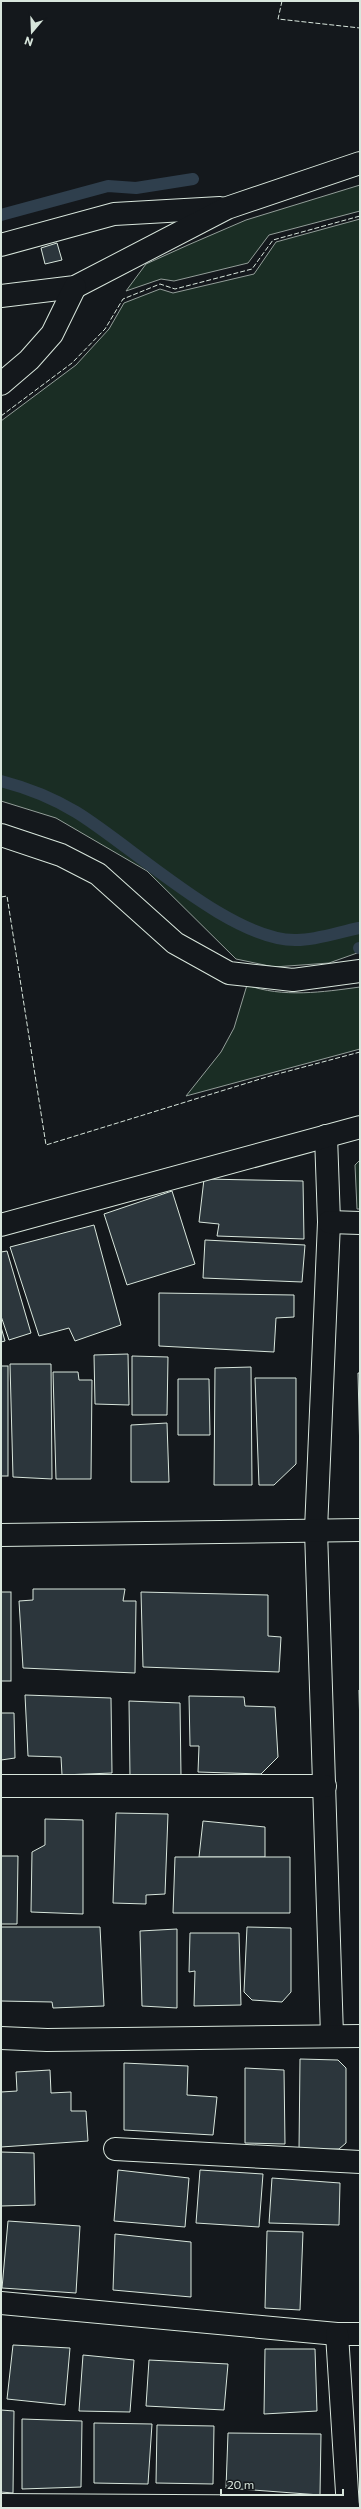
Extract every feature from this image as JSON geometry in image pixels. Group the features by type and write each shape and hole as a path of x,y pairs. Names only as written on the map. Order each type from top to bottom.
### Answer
{"street":[{"path":"1,296 75,287 227,208 360,163"},
{"path":"1,245 114,214 227,208"},
{"path":"1,384 29,360 52,334 75,287"},
{"path":"1,835 61,855 98,874 175,943 229,973 293,980 360,971"},
{"path":"1,1225 360,1127"},
{"path":"326,1136 329,1222 316,1530 332,2036"},
{"path":"329,1222 360,1223"},
{"path":"1,1535 360,1530"},
{"path":"1,1786 324,1786"},
{"path":"1,2038 48,2040 360,2036"},
{"path":"115,2149 360,2162"},
{"path":"1,2303 337,2334 360,2334"},
{"path":"1,2505 348,2507 337,2334"}],"green space":[{"path":"360,185 360,211 269,235 248,263 174,281 161,279 126,291 146,264 246,220"},
{"path":"360,219 360,952 329,963 274,967 236,959 147,871 56,818 1,801 1,421 76,365 109,329 124,303 160,289 173,293 254,274 276,242"},
{"path":"247,985 275,992 289,993 332,991 360,987 360,1049 186,1096 221,1052 234,1028"},
{"path":"360,1160 360,1209 357,1209 355,1165"}],"building":[{"path":"57,243 62,260 45,264 41,248"},
{"path":"204,1179 303,1181 304,1239 217,1236 219,1224 199,1222"},
{"path":"172,1191 195,1264 127,1285 104,1214"},
{"path":"94,1225 121,1325 75,1341 69,1328 39,1336 10,1247"},
{"path":"205,1240 305,1245 302,1282 203,1278"},
{"path":"7,1251 31,1333 9,1340 1,1316 1,1252"},
{"path":"159,1293 294,1295 294,1317 276,1318 274,1352 159,1346"},
{"path":"1,1327 5,1341 1,1342"},
{"path":"128,1354 129,1405 95,1404 94,1355"},
{"path":"132,1356 168,1357 167,1415 132,1415"},
{"path":"10,1364 51,1364 52,1479 13,1477"},
{"path":"1,1366 8,1366 8,1476 1,1476"},
{"path":"251,1367 252,1485 214,1485 215,1368"},
{"path":"53,1372 78,1372 79,1380 92,1380 91,1479 56,1479"},
{"path":"358,1373 360,1373 360,1457"},
{"path":"255,1378 296,1378 296,1464 274,1485 259,1485"},
{"path":"178,1379 209,1379 210,1435 178,1435"},
{"path":"167,1423 169,1482 131,1482 131,1425"},
{"path":"33,1589 125,1589 123,1601 136,1601 135,1673 23,1668 19,1601 33,1600"},
{"path":"1,1592 11,1592 11,1681 1,1681"},
{"path":"141,1592 268,1595 268,1636 281,1637 279,1672 143,1667"},
{"path":"359,1690 360,1690 360,1731"},
{"path":"25,1695 111,1698 112,1773 62,1775 61,1757 28,1756"},
{"path":"189,1696 244,1697 245,1706 275,1707 278,1757 261,1774 198,1772 199,1746 190,1746"},
{"path":"129,1701 180,1703 181,1776 130,1778"},
{"path":"1,1713 14,1713 15,1758 1,1760"},
{"path":"116,1813 168,1814 165,1894 146,1895 146,1904 113,1903"},
{"path":"45,1819 83,1820 83,1914 31,1912 32,1852 45,1845"},
{"path":"203,1821 265,1827 265,1857 199,1857"},
{"path":"1,1856 18,1856 17,1924 1,1924"},
{"path":"175,1857 290,1857 290,1913 173,1913"},
{"path":"1,1927 100,1927 104,2006 53,2008 52,2002 1,2001"},
{"path":"247,1927 291,1928 291,1992 282,2002 252,2000 244,1992"},
{"path":"177,1929 177,2008 142,2006 140,1931"},
{"path":"190,1933 239,1933 241,2005 194,2006 195,1971 189,1972"},
{"path":"300,2059 338,2060 346,2068 346,2143 339,2149 299,2150"},
{"path":"124,2063 188,2066 187,2095 217,2097 213,2135 124,2130"},
{"path":"245,2068 284,2070 285,2144 245,2143"},
{"path":"50,2070 51,2093 71,2092 71,2111 86,2111 88,2141 1,2147 1,2092 17,2091 16,2072"},
{"path":"1,2152 34,2153 35,2205 1,2206"},
{"path":"118,2170 189,2178 185,2227 114,2221"},
{"path":"200,2170 263,2174 259,2227 196,2223"},
{"path":"272,2178 340,2183 339,2225 269,2223"},
{"path":"8,2221 80,2226 76,2293 2,2288"},
{"path":"267,2231 303,2232 300,2310 265,2308"},
{"path":"115,2234 191,2242 191,2297 113,2290"},
{"path":"13,2345 70,2348 65,2405 7,2399"},
{"path":"265,2349 315,2349 317,2411 264,2414"},
{"path":"83,2355 134,2360 130,2412 79,2411"},
{"path":"149,2360 228,2364 224,2410 146,2406"},
{"path":"1,2410 14,2411 13,2493 1,2492"},
{"path":"22,2419 82,2421 81,2487 22,2489"},
{"path":"94,2423 152,2424 148,2484 94,2483"},
{"path":"157,2425 214,2426 213,2484 156,2483"},
{"path":"228,2433 321,2434 320,2495 226,2488"}],"waterway":[{"path":"1,215 108,186 136,188 193,179"},
{"path":"1,781 40,794 76,812 99,827 183,890 243,926 271,936 297,940 305,940 359,928"}],"fence":[{"path":"282,1 278,19 360,28"},
{"path":"1,416 72,363 105,329 123,299 160,284 175,289 252,269 273,240 360,216"},
{"path":"1,897 7,896 46,1145 270,1076 360,1052"}]}
